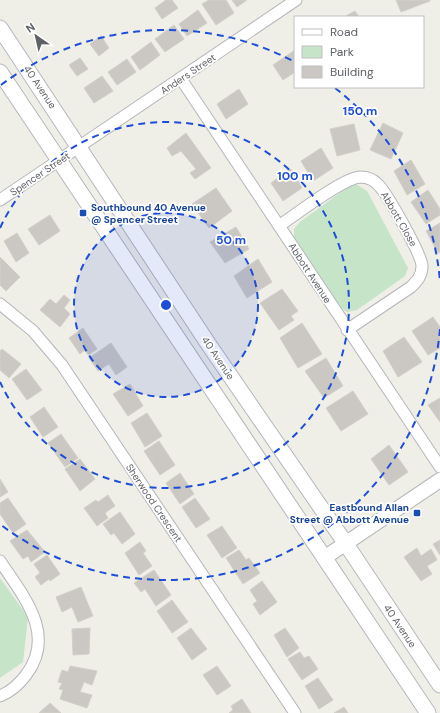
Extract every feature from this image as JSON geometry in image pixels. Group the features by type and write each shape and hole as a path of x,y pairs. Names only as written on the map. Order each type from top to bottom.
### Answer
{"main road":[{"name":"40 Avenue","path":"0,28 80,147 209,345 346,544 440,686"},
{"path":"0,72 428,713"}],"street":[{"name":"Anders Street","path":"80,147 296,0"},
{"name":"Abbott Avenue","path":"181,78 347,330 440,467"},
{"name":"Spencer Street","path":"0,200 80,147"},
{"name":"Abbott Close","path":"279,226 353,178 369,178 382,188 421,259 422,271 417,281 411,287 347,330"},
{"name":"Sherwood Crescent","path":"0,304 33,331 62,365 295,713"},
{"path":"324,558 440,480"},
{"path":"0,562 29,606 34,616 38,637 36,657 31,668 14,688 0,696"}],"green space":[{"path":"356,184 367,191 408,268 405,276 357,310 347,312 339,306 294,239 294,229 300,222 348,187"},
{"path":"0,578 28,617 23,662 0,678"}],"building":[{"path":"166,0 172,0 178,8 162,19 155,8"},
{"path":"209,0 226,0 234,13 216,25 202,4"},
{"path":"232,0 247,0 237,7"},
{"path":"396,0 430,0 430,1 401,12"},
{"path":"198,10 207,23 187,36 179,24"},
{"path":"355,11 358,16 346,16"},
{"path":"174,25 184,39 165,52 155,39"},
{"path":"101,36 109,48 99,56 90,44"},
{"path":"151,42 160,55 140,70 131,57"},
{"path":"294,51 294,73 283,80 273,65"},
{"path":"80,58 88,69 77,76 69,65"},
{"path":"127,59 136,72 117,85 108,72"},
{"path":"102,76 113,91 94,103 84,88"},
{"path":"239,89 248,104 226,119 217,104"},
{"path":"383,123 403,133 391,159 370,150"},
{"path":"354,124 360,150 337,156 330,129"},
{"path":"186,133 211,168 195,179 190,173 196,169 181,151 172,156 167,148"},
{"path":"321,148 333,168 313,181 301,161"},
{"path":"411,160 425,184 407,195 394,171"},
{"path":"291,169 302,188 283,201 271,183"},
{"path":"216,188 232,211 209,228 192,204"},
{"path":"428,190 440,209 440,215 426,224 411,202"},
{"path":"50,215 60,231 39,245 28,229"},
{"path":"440,223 440,252 438,253 426,231"},
{"path":"236,227 249,249 225,263 210,242"},
{"path":"17,233 29,253 16,262 4,241"},
{"path":"0,257 20,277 6,291 0,285"},
{"path":"258,259 272,282 247,298 234,276"},
{"path":"282,289 298,311 291,316 294,320 279,330 260,303"},
{"path":"64,295 70,300 64,308 70,314 60,327 40,310 50,299 56,304"},
{"path":"433,317 440,327 440,348 428,355 412,331"},
{"path":"302,323 322,354 298,368 280,338"},
{"path":"83,328 97,349 88,355 85,350 80,354 69,338"},
{"path":"404,337 422,362 398,377 383,351"},
{"path":"111,343 127,367 116,375 109,364 98,371 89,358"},
{"path":"2,349 21,364 9,378 0,370 0,351"},
{"path":"326,358 343,386 324,398 305,371"},
{"path":"26,369 42,390 27,400 12,379"},
{"path":"130,384 143,406 128,416 113,394"},
{"path":"353,391 368,414 341,431 326,408"},
{"path":"440,398 440,422 428,405"},
{"path":"44,407 58,427 43,437 30,417"},
{"path":"147,413 162,436 145,447 131,423"},
{"path":"61,434 78,458 65,467 48,443"},
{"path":"159,441 175,465 160,475 144,451"},
{"path":"389,445 408,472 389,485 371,459"},
{"path":"80,459 95,479 80,491 65,469"},
{"path":"180,473 194,494 180,504 166,483"},
{"path":"0,479 8,492 0,497"},
{"path":"108,495 115,506 105,513 108,518 97,526 84,508 96,500 98,502"},
{"path":"8,498 26,524 13,533 0,514 0,503"},
{"path":"195,498 210,519 196,528 182,507"},
{"path":"120,512 135,534 122,544 114,533 111,535 103,524"},
{"path":"222,526 237,548 222,558 207,535"},
{"path":"27,530 45,552 31,562 28,556 23,559 10,541"},
{"path":"440,540 440,555 433,544"},
{"path":"140,542 146,551 143,553 152,566 139,575 125,553"},
{"path":"417,548 421,556 431,549 437,560 427,566 432,574 421,581 404,557"},
{"path":"239,550 246,560 249,558 260,573 243,584 226,558"},
{"path":"47,555 60,574 41,585 35,577 40,573 34,564"},
{"path":"154,570 171,595 156,606 145,589 141,592 134,583"},
{"path":"262,581 277,602 260,615 253,604 257,601 250,590"},
{"path":"81,587 93,616 78,622 72,607 62,612 56,597"},
{"path":"172,600 188,622 172,633 157,611"},
{"path":"90,628 89,654 73,655 72,629"},
{"path":"191,628 207,649 192,660 177,638"},
{"path":"285,628 299,648 287,657 274,635"},
{"path":"300,652 304,658 309,656 318,669 302,680 288,659"},
{"path":"70,666 97,671 92,685 84,682 80,692 92,695 87,708 60,699 63,690 59,689 62,683 58,682 62,670 68,672"},
{"path":"217,666 231,686 217,695 203,675"},
{"path":"318,678 333,700 319,709 305,686"},
{"path":"242,699 251,713 229,713 233,710 231,706"},
{"path":"50,703 61,713 39,713"},
{"path":"344,707 348,713 334,713"}],"place":[{"name":"Southbound 40 Avenue @ Spencer Street","path":"83,213"},
{"name":"Eastbound Allan Street @ Abbott Avenue","path":"417,513"}]}
